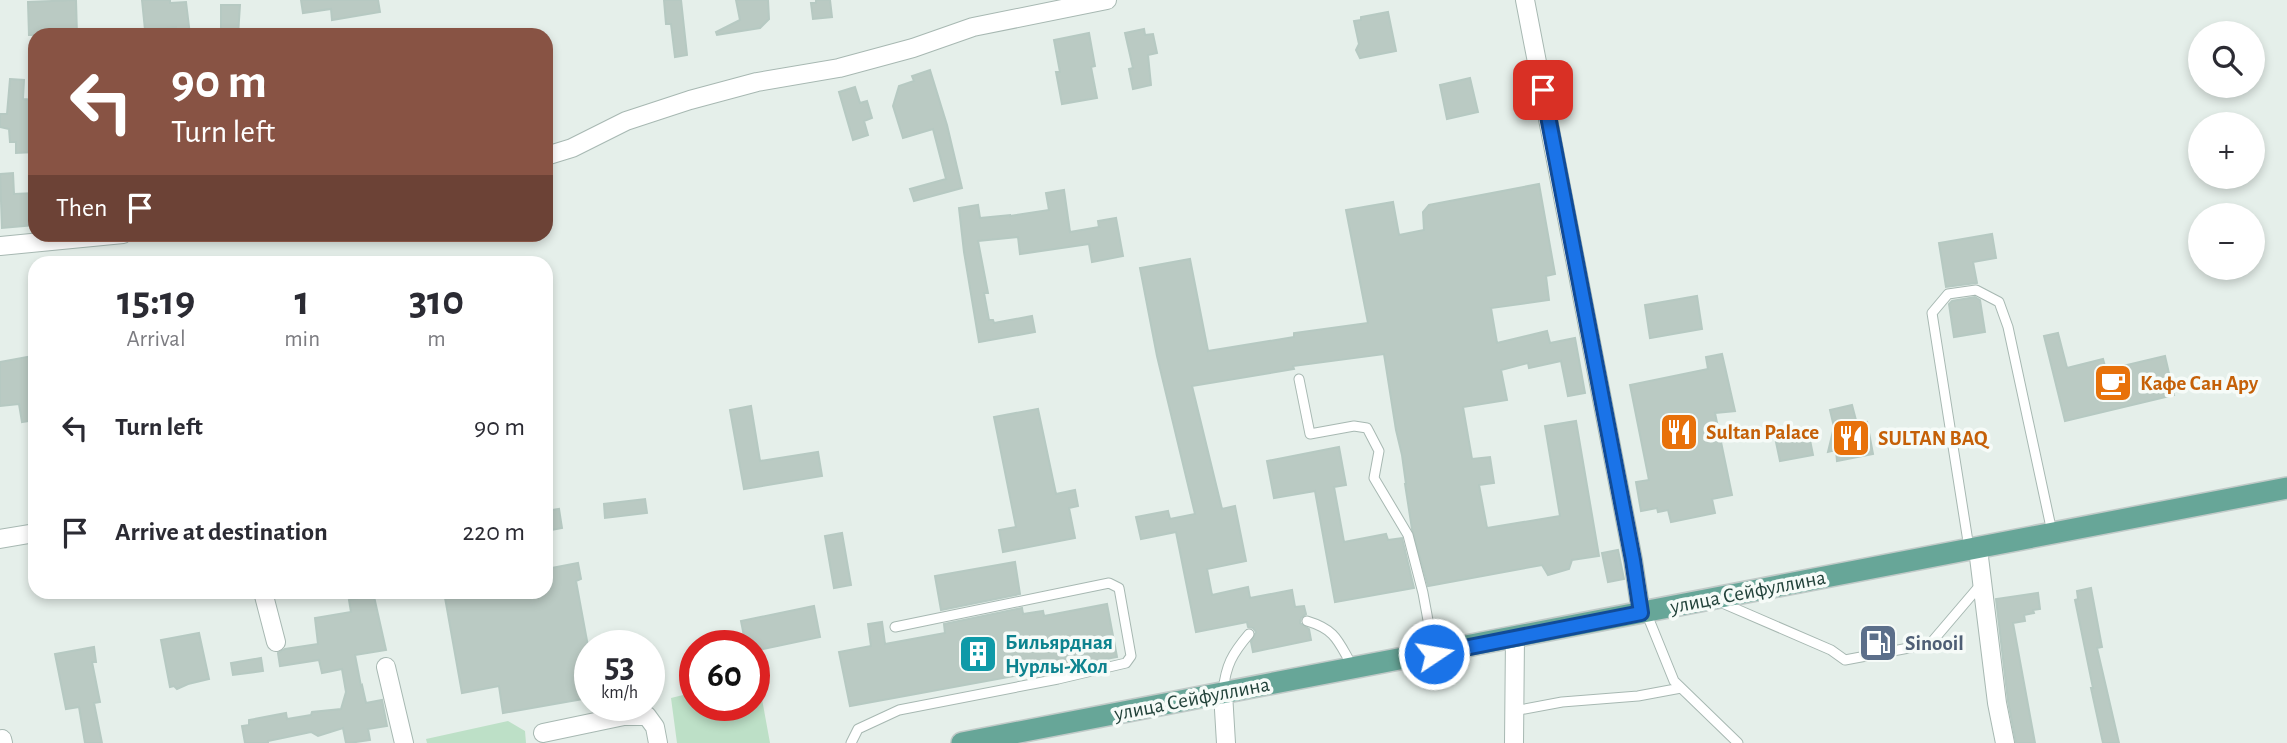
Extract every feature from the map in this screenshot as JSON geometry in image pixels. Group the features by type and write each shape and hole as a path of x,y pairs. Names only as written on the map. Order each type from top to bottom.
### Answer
{"main road":[{"name":"улица Сейфуллина","path":"962,743 2287,488"}],"street":[{"path":"553,154 572,148 626,121 690,100 757,82 839,68 913,48 973,27 1107,0"},
{"path":"1525,0 1643,612"},
{"path":"0,246 41,242"},
{"path":"0,539 28,534"},
{"path":"1974,549 1982,582 1997,703 2005,743"},
{"path":"265,599 276,642"},
{"path":"1514,743 1515,637"},
{"path":"386,667 404,743"},
{"path":"1223,693 1226,743"},
{"path":"543,733 624,716 646,716 655,727 658,743"}],"lane":[{"path":"1974,549 1932,313 1948,294 1976,290 1999,302 2008,327 2053,533"},
{"path":"1299,379 1310,434 1354,426 1367,428 1379,452 1374,478 1408,535 1423,593 1434,654"},
{"path":"1712,599 1831,650 1845,660 1930,644 1982,582"},
{"path":"851,743 858,729 899,710 1072,676 1126,663 1131,656 1119,588 1109,583 895,627"},
{"path":"1643,612 1674,681 1738,743"},
{"path":"1307,621 1326,627 1333,634 1354,669"},
{"path":"1223,693 1225,672 1233,654 1249,634"},
{"path":"1514,711 1562,702 1637,696 1681,688"}],"green space":[{"path":"679,696 679,721 766,721 770,743 677,743 671,698"},
{"path":"508,721 525,731 526,743 427,743 426,739"}],"building":[{"path":"76,0 77,28 29,28 28,2"},
{"path":"142,0 186,2 189,28 145,28"},
{"path":"301,0 378,0 380,12 332,20 331,9 303,13"},
{"path":"664,0 681,0 687,55 675,57 671,24 666,24"},
{"path":"736,0 768,0 769,19 760,28 717,35 716,32 740,20"},
{"path":"816,0 830,0 832,17 813,19 811,3 816,3"},
{"path":"221,5 240,5 238,28 221,28"},
{"path":"1388,12 1396,51 1360,58 1356,50 1359,44 1354,21"},
{"path":"1144,29 1145,35 1153,34 1157,53 1148,55 1151,85 1133,89 1129,69 1133,68 1125,33"},
{"path":"1089,33 1095,66 1091,67 1097,98 1062,104 1054,40"},
{"path":"930,70 962,188 914,201 910,189 946,179 933,129 903,138 893,106 899,86 914,81 912,76"},
{"path":"1470,78 1478,112 1447,119 1440,85"},
{"path":"10,79 24,80 23,99 28,99 28,152 16,153 16,142 10,142 9,129 0,127 0,114 7,114"},
{"path":"855,87 860,103 867,101 872,118 864,121 868,135 853,140 839,92"},
{"path":"13,173 14,194 28,193 28,226 2,228 0,174"},
{"path":"1539,184 1555,274 1546,276 1549,300 1491,308 1497,343 1547,331 1550,343 1575,338 1585,393 1568,396 1561,361 1529,368 1528,363 1501,370 1507,400 1463,407 1472,459 1490,457 1494,483 1479,485 1487,528 1560,516 1545,426 1576,421 1599,556 1572,560 1569,569 1548,575 1542,565 1428,586 1412,529 1384,354 1293,366 1294,369 1192,386 1222,509 1235,506 1246,561 1207,569 1212,595 1248,587 1250,598 1292,590 1295,607 1304,606 1306,614 1300,623 1309,629 1311,640 1253,652 1251,642 1256,632 1248,627 1247,622 1196,632 1176,532 1141,539 1136,517 1168,511 1170,519 1195,514 1157,356 1140,268 1190,259 1208,351 1294,337 1294,333 1368,323 1346,210 1393,202 1399,235 1424,230 1423,212 1429,205"},
{"path":"1064,190 1070,232 1099,227 1098,221 1116,218 1123,256 1092,262 1089,244 1020,254 1018,237 978,241 988,293 984,293 989,320 994,323 1032,316 1035,332 979,342 959,208 978,205 980,218 1049,210 1046,193"},
{"path":"1992,234 1996,258 1973,262 1977,283 1946,287 1939,243"},
{"path":"1697,296 1702,329 1650,338 1645,305"},
{"path":"1975,297 1980,300 1985,332 1954,337 1949,304 1952,301"},
{"name":"Кафе Сан Ару","path":"2058,333 2067,368 2103,359 2106,370 2165,356 2174,395 2065,421 2044,336"},
{"name":"Sultan Palace","path":"1722,354 1735,411 1715,413 1732,495 1712,499 1715,513 1671,522 1668,510 1658,512 1657,508 1641,511 1636,482 1649,480 1630,385 1708,369 1706,357"},
{"path":"28,357 28,421 22,422 19,404 0,406 0,362"},
{"name":"SULTAN BAQ","path":"1852,405 1857,424 1867,422 1873,454 1837,461 1836,450 1828,452 1834,427 1830,410"},
{"path":"751,406 760,461 818,452 822,476 744,489 730,410"},
{"path":"1038,409 1056,494 1075,490 1078,506 1069,508 1075,538 1003,552 999,530 1016,527 994,417"},
{"path":"1809,435 1813,455 1780,461 1776,442"},
{"path":"1339,447 1346,485 1334,487 1344,542 1386,534 1388,540 1402,538 1414,588 1335,602 1315,491 1274,498 1267,461"},
{"path":"645,499 647,513 605,518 604,504"},
{"path":"559,509 562,528 553,530 553,510"},
{"path":"842,533 851,585 834,588 825,536"},
{"path":"1618,550 1624,579 1608,582 1602,553"},
{"path":"1015,562 1020,594 941,610 935,576"},
{"path":"578,563 581,579 576,581 585,630 574,630 574,701 503,713 499,686 462,693 445,599 553,599 553,568"},
{"path":"2091,588 2102,647 2097,648 2119,743 2103,743 2075,600 2078,599 2077,591"},
{"path":"2038,593 2040,609 2024,615 2025,621 2013,623 2035,743 2016,743 2008,701 1996,599"},
{"path":"375,599 386,650 355,655 366,703 382,700 387,726 368,729 370,740 349,743 346,743 343,728 318,736 311,732 268,743 245,743 242,726 249,725 249,720 286,713 287,719 311,715 312,712 341,709 346,692 342,669 322,673 319,660 280,666 278,653 285,649 318,644 315,618 351,612 349,600"},
{"name":"Бильярдная Нурлы-Жол","path":"1107,604 1117,657 850,706 839,652 871,646 868,624 882,622 885,644 945,633 944,624 1022,608 1023,614 1043,611 1044,616"},
{"path":"814,606 820,637 770,648 770,630 743,630 741,621"},
{"path":"199,633 209,679 177,689 170,687 161,640"},
{"path":"94,647 96,662 92,662 100,702 94,703 102,743 85,743 79,707 66,709 55,654"},
{"path":"261,658 263,671 233,675 231,663"}],"place":[{"name":"Кафе Сан Ару","path":"2113,383"},
{"name":"Sultan Palace","path":"1679,432"},
{"name":"SULTAN BAQ","path":"1851,438"},
{"name":"Sinooil","path":"1878,643"},
{"name":"Бильярдная Нурлы-Жол","path":"978,654"}],"route":[{"path":"1434,654 1641,613 1543,90"}]}
